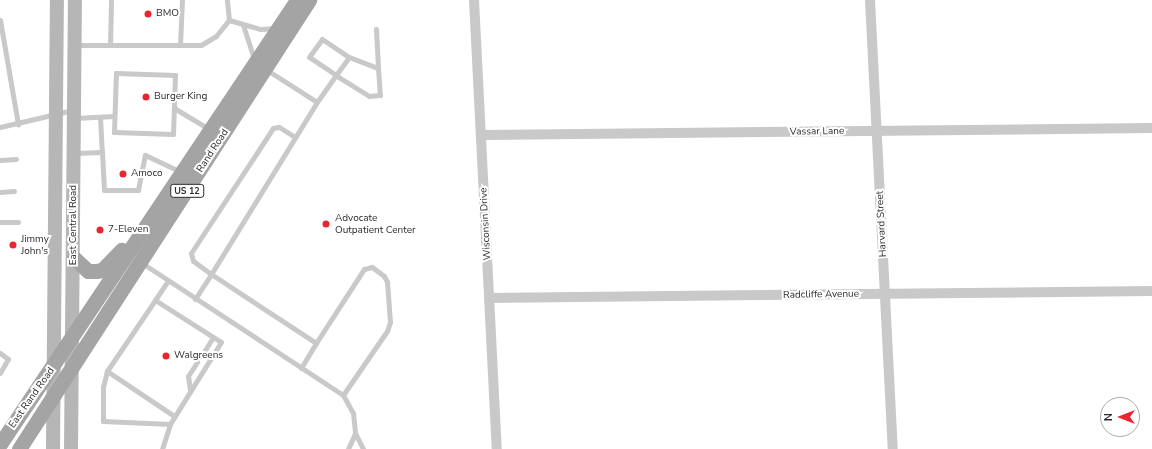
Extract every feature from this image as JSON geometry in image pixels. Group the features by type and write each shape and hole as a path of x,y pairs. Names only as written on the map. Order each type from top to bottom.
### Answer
{"main road":[{"name":"East Central Road","path":"53,449 57,0"},
{"name":"East Central Road","path":"71,449 74,258 75,0"},
{"name":"Rand Road","path":"63,381 141,262 260,66 278,27 297,0"},
{"name":"Rand Road","path":"64,352 210,129 260,66 309,0"},
{"path":"74,258 88,271 102,270 159,205"},
{"name":"East Rand Road","path":"0,444 64,352"},
{"name":"East Rand Road","path":"19,449 63,381"}],"street":[{"name":"Wisconsin Drive","path":"474,0 497,449"},
{"name":"Harvard Street","path":"870,0 893,449"},
{"name":"Vassar Lane","path":"482,135 1152,128"},
{"name":"Radcliffe Avenue","path":"490,298 1152,291"}],"lane":[{"path":"110,45 111,0"},
{"path":"180,45 182,0"},
{"path":"74,45 201,45 209,42 229,20 227,0"},
{"path":"0,20 18,124"},
{"path":"229,20 261,29 278,27"},
{"path":"243,25 260,66 317,102"},
{"path":"376,29 380,95 369,96 309,56 322,39 349,57 378,68"},
{"path":"195,299 317,102 349,57"},
{"path":"116,73 175,75 172,134 114,132 114,116 116,73"},
{"path":"174,108 210,129"},
{"path":"0,128 55,115 74,114 100,117 114,116"},
{"path":"100,117 104,190 138,190 145,155 181,172"},
{"path":"295,137 279,127 273,128 191,254 193,261 211,274 316,343"},
{"path":"74,153 102,152"},
{"path":"0,160 16,159"},
{"path":"0,192 14,191"},
{"path":"0,222 18,222"},
{"path":"141,262 195,299 343,395 353,413 356,433 363,449"},
{"path":"301,368 364,269 372,268 384,276 387,282 390,322 387,331 343,395"},
{"path":"168,281 107,372 103,387 103,421 170,424"},
{"path":"155,300 221,342 174,416 162,449"},
{"path":"205,350 213,337"},
{"path":"0,353 8,359 0,373"},
{"path":"190,390 188,376 197,362"},
{"path":"107,372 174,416"},
{"path":"348,449 356,433"}],"place":[{"name":"BMO","path":"148,14"},
{"name":"Burger King","path":"146,97"},
{"name":"Amoco","path":"123,174"},
{"name":"Advocate Outpatient Center","path":"326,224"},
{"name":"7-Eleven","path":"100,230"},
{"name":"Jimmy John's","path":"13,245"},
{"name":"Walgreens","path":"166,356"}]}
